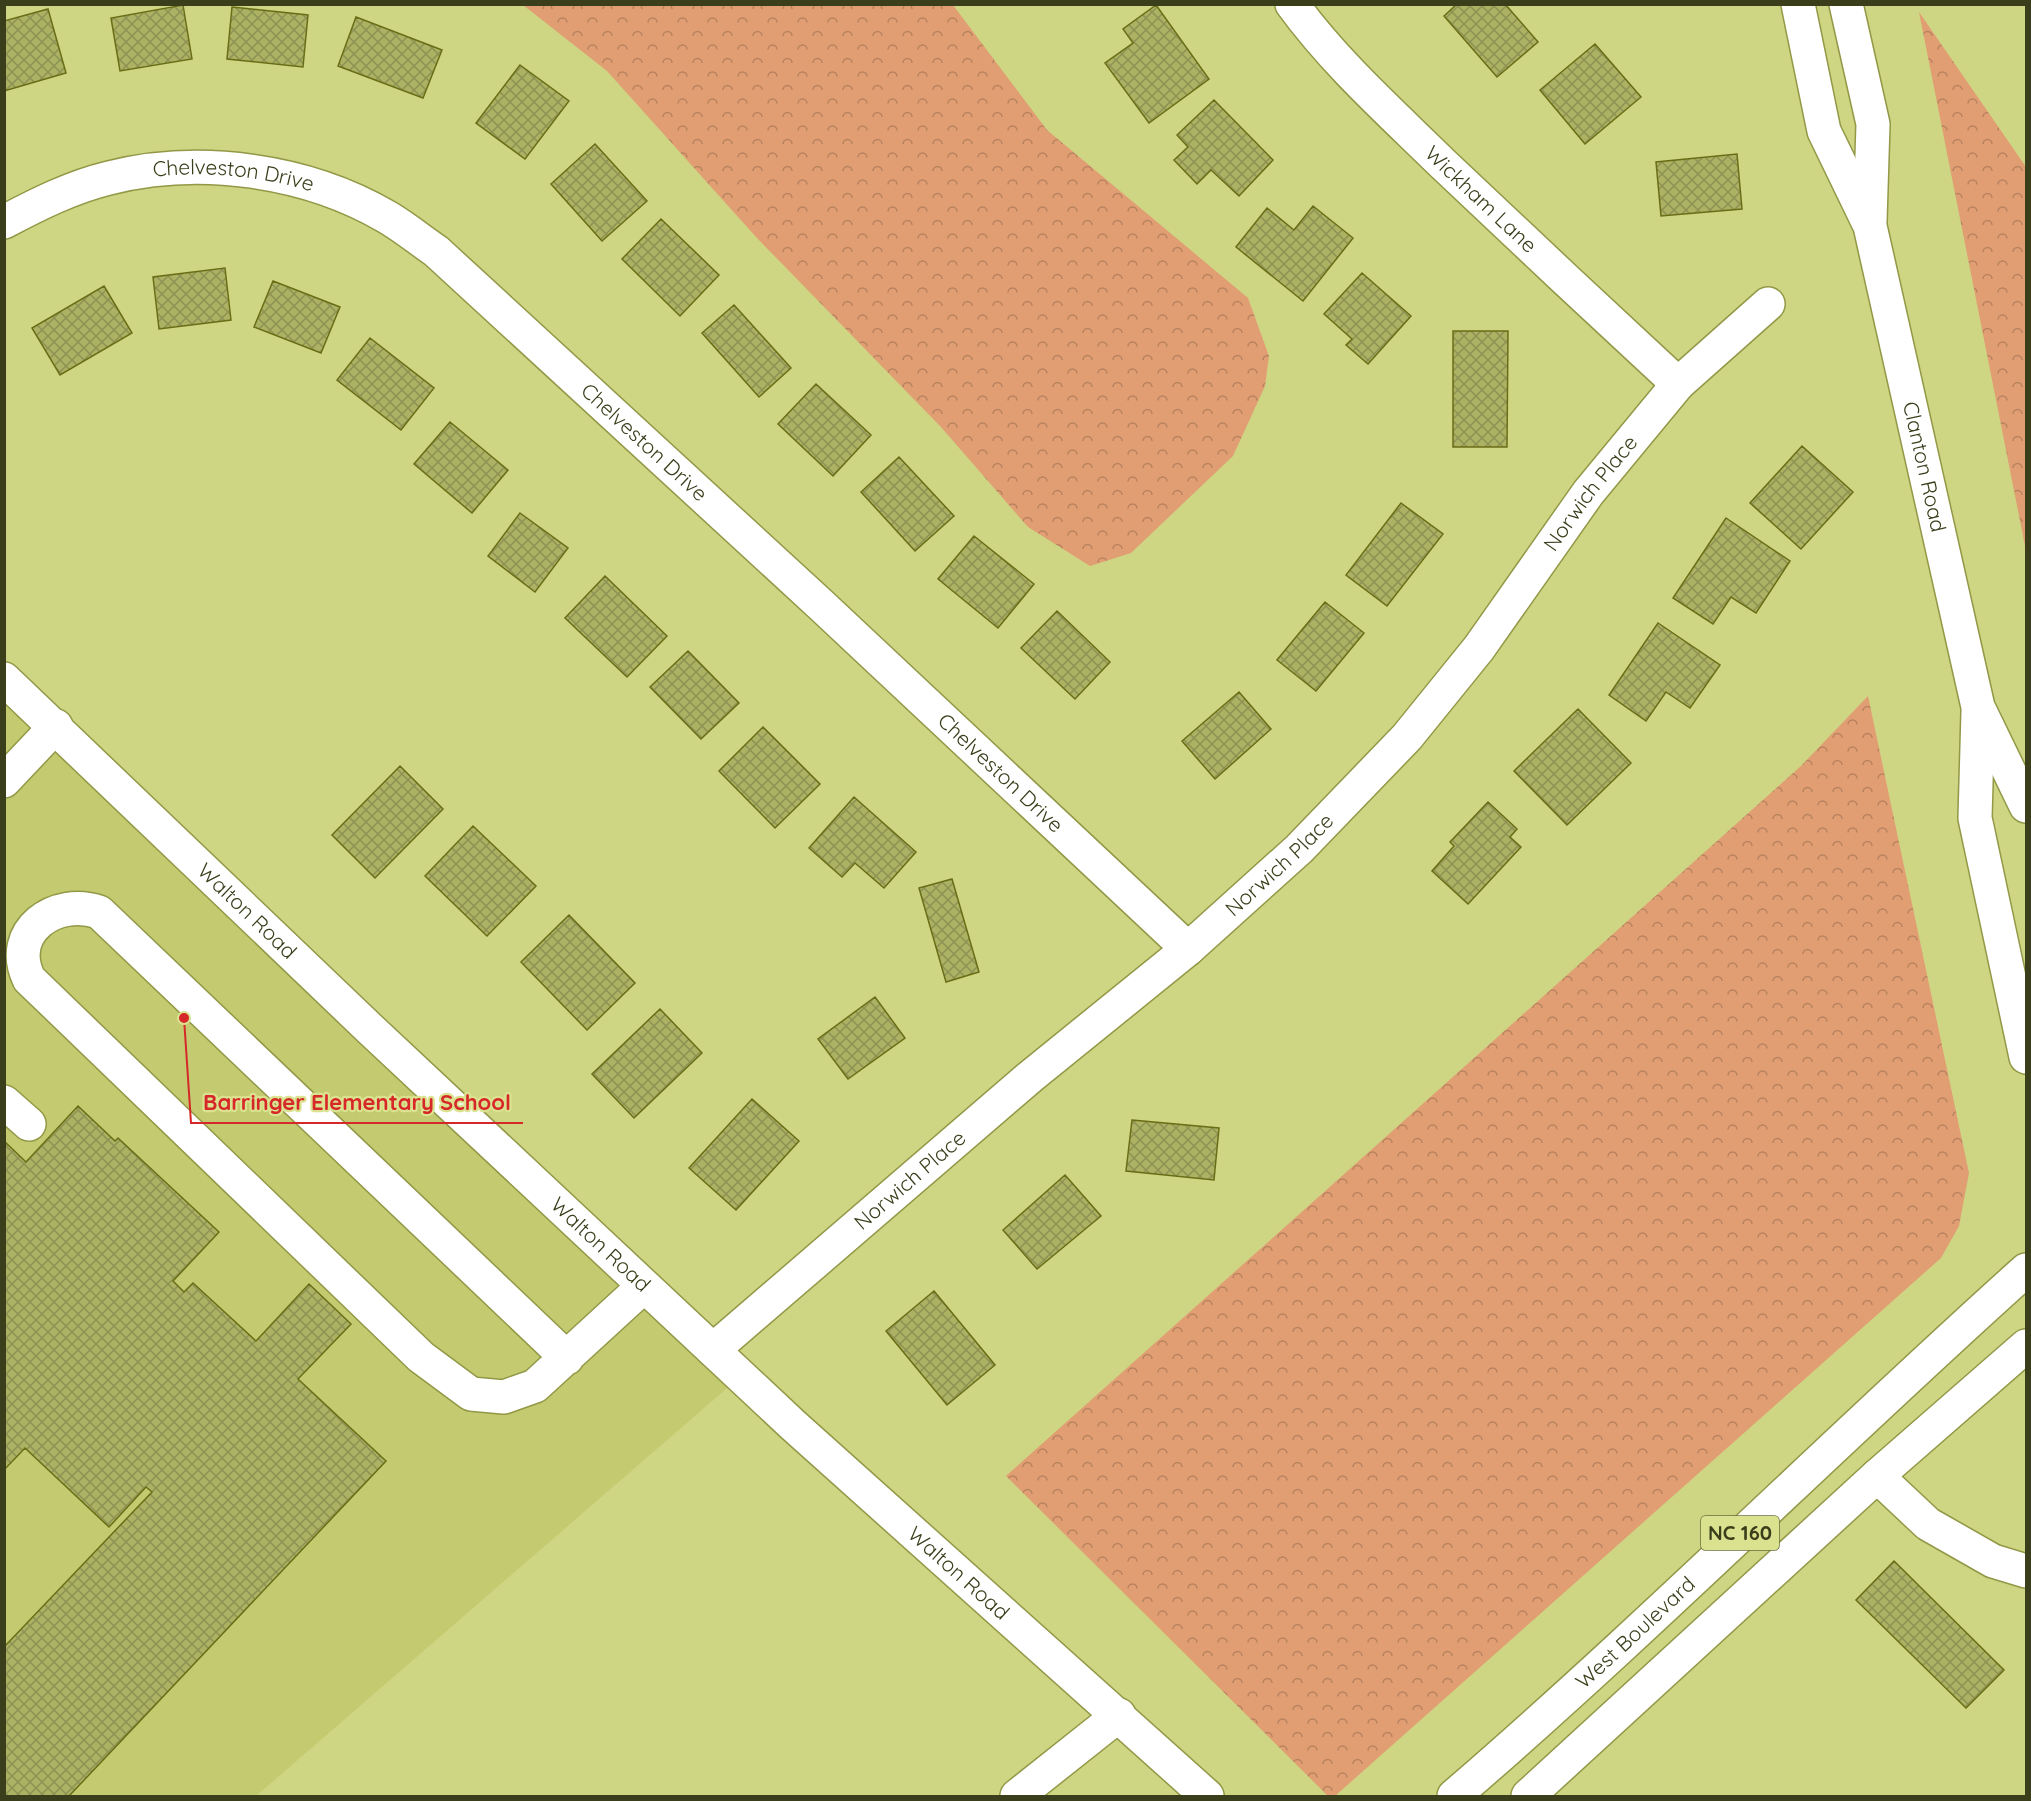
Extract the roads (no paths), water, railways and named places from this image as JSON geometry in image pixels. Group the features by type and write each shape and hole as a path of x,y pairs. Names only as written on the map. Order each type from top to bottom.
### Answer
{"street":[{"name":"Wickham Lane","path":"1292,4 1315,36 1392,115 1556,272 1678,384"},
{"name":"Clanton Road","path":"1798,4 1824,131 1870,226 1978,707 2026,806"},
{"name":"Clanton Road","path":"1846,4 1873,124 1870,226"},
{"name":"Chelveston Drive","path":"4,222 51,197 110,177 170,168 231,169 274,175 332,191 387,217 436,250 820,604 1188,949"},
{"name":"Norwich Place","path":"713,1350 1030,1077 1188,949 1299,849 1407,737 1479,648 1588,493 1678,384 1768,304"},
{"name":"Walton Road","path":"4,679 56,726 369,1028 793,1425 1208,1797"},
{"name":"Clanton Road","path":"1978,707 1975,818 2026,1057"},
{"path":"4,781 56,726"},
{"path":"567,1358 99,912 86,908 74,908 49,917 28,932 22,945 24,968 29,979 421,1356 471,1394 504,1397 535,1386 567,1358 644,1286"},
{"path":"4,1102 29,1124"},
{"name":"West Boulevard","path":"1454,1797 1566,1700 1913,1371 2026,1270"},
{"name":"NC 160","path":"1528,1797 1877,1476 2026,1346"},
{"path":"1877,1476 1928,1524 1993,1561 2026,1572"},
{"path":"1017,1797 1119,1715"}],"place":[{"name":"Barringer Elementary School","path":"184,1018"}]}
